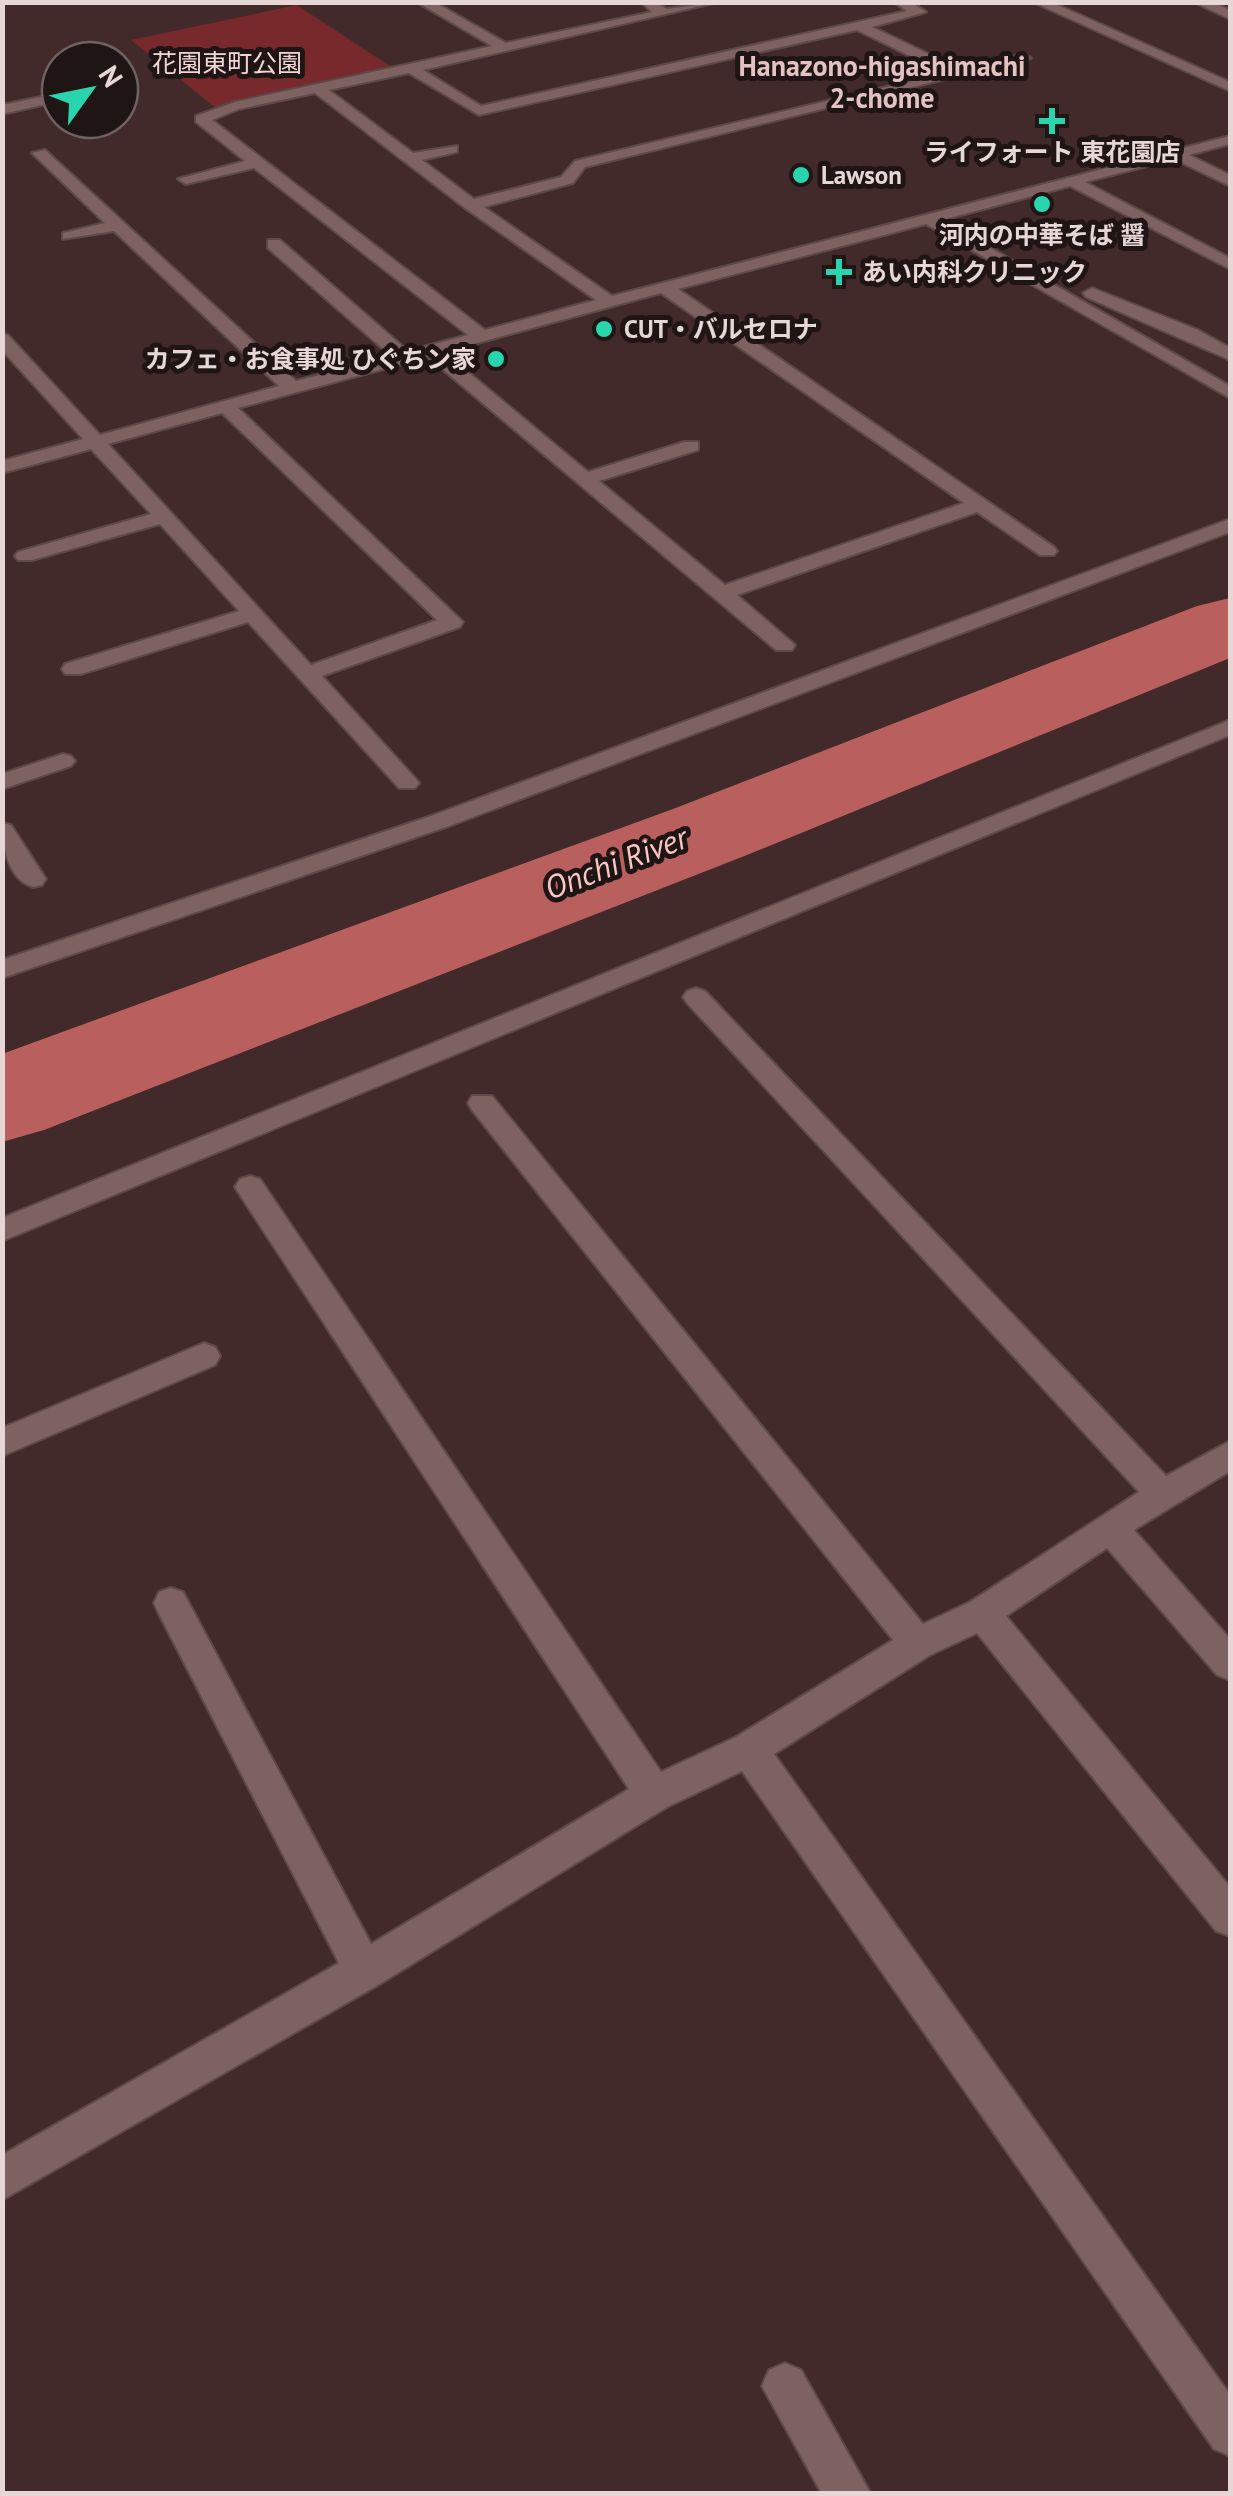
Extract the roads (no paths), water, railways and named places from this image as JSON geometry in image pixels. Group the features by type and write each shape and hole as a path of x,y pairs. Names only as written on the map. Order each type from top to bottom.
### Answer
{"street":[{"path":"422,2 505,48"},
{"path":"644,2 665,13"},
{"path":"482,337 201,119 234,106 712,2"},
{"path":"411,68 479,110 919,12 900,2"},
{"path":"1039,2 1230,87"},
{"path":"1200,2 1230,15"},
{"path":"860,26 959,74"},
{"path":"471,204 567,180 580,164 1024,58"},
{"path":"34,88 40,91"},
{"path":"318,88 471,204 610,302"},
{"path":"2,110 40,102"},
{"path":"2,467 664,287 1230,140"},
{"path":"412,158 452,149"},
{"path":"40,154 293,389"},
{"path":"1175,154 1230,180"},
{"path":"186,179 255,162"},
{"path":"1071,181 1230,264"},
{"path":"950,212 1104,300 1192,334 1230,356"},
{"path":"927,218 1230,393"},
{"path":"69,236 118,224"},
{"path":"274,244 406,359"},
{"path":"664,287 1047,551"},
{"path":"2,339 407,783"},
{"path":"432,351 784,644"},
{"path":"226,407 452,622 307,674"},
{"path":"585,479 690,446"},
{"path":"726,592 978,504"},
{"path":"25,556 163,517"},
{"path":"2,969 440,821 1230,525"},
{"path":"72,668 252,614"},
{"path":"2,1230 1230,727"},
{"path":"2,782 64,761"},
{"path":"2,830 32,880"},
{"path":"696,997 1163,1495"},
{"path":"482,1102 918,1644"},
{"path":"250,1187 654,1794"},
{"path":"2,1443 204,1356"},
{"path":"2,2179 364,1971 654,1794 749,1748 918,1644 982,1613 1110,1527 1230,1455"},
{"path":"1110,1527 1230,1664"},
{"path":"172,1603 364,1971"},
{"path":"982,1613 1230,1917"},
{"path":"749,1748 1230,2433"},
{"path":"785,2386 848,2494"}],"waterway":[{"name":"Onchi River","path":"2,1100 710,832 1230,626"}],"place":[{"name":"ライフォート 東花園店","path":"1052,121"},
{"name":"Lawson","path":"801,175"},
{"name":"河内の中華そば 醤","path":"1042,204"},
{"name":"あい内科クリニック","path":"839,272"},
{"name":"CUT・バルセロナ","path":"604,329"},
{"name":"カフェ・お食事処 ひぐちン家","path":"496,359"}],"district":[{"name":"Hanazono-higashimachi 2-chome","path":"882,82"}],"park label":[{"name":"花園東町公園","path":"227,63"}]}
